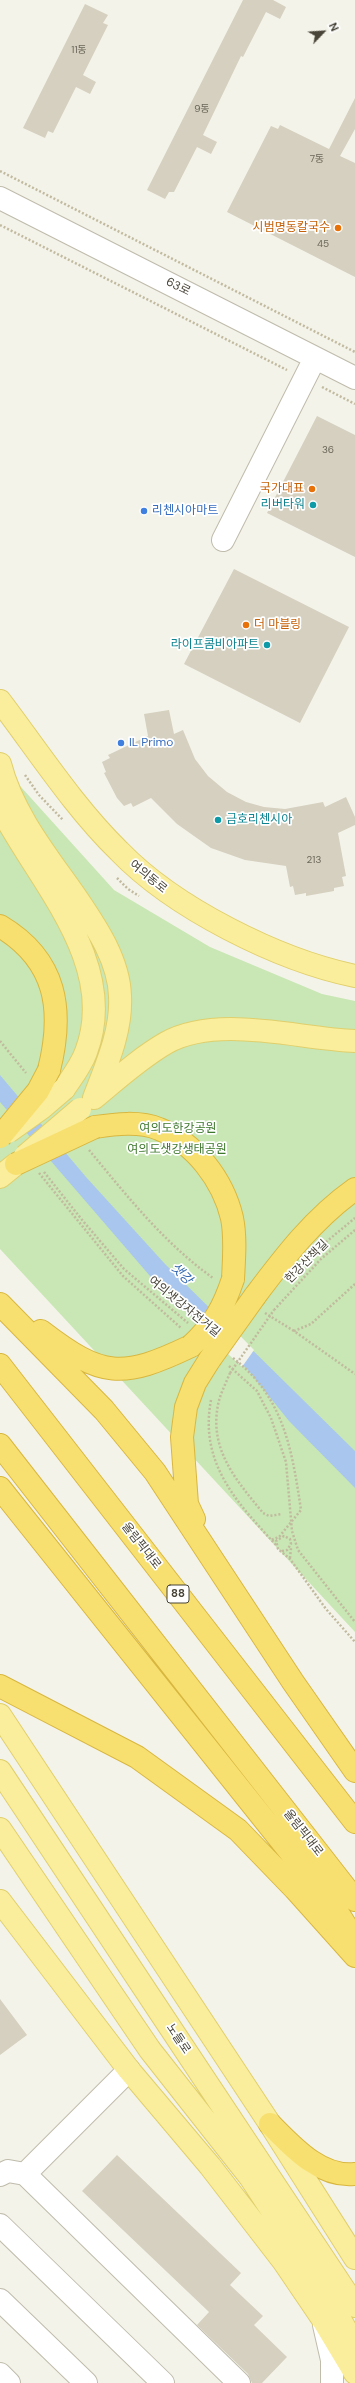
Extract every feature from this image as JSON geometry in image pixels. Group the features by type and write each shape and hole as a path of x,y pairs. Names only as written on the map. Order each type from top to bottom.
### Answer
{"highway":[{"path":"0,926 15,935 33,952 45,972 54,996 58,1019 55,1047 40,1074 38,1091 0,1138"},
{"path":"0,1300 65,1350 86,1362 110,1369 137,1368 211,1327 225,1303 225,1280 235,1246 232,1218 222,1190 206,1166 184,1142 158,1128 120,1123 95,1127 8,1170"},
{"path":"214,1562 187,1504 182,1437 186,1406 195,1383 220,1357 258,1304 288,1252 320,1217 355,1189"},
{"path":"0,1304 108,1416 155,1472 293,1682 355,1771"},
{"name":"올림픽대로","path":"0,1365 355,1822"},
{"name":"올림픽대로","path":"0,1445 355,1900"},
{"path":"0,1488 334,1907 355,1940"},
{"path":"0,1686 137,1757 238,1830 295,1889 355,1956"},
{"path":"270,2124 297,2151 320,2167 347,2175 355,2174"}],"main road":[{"name":"여의동로","path":"0,701 92,821 118,851 144,876 174,898 209,918 282,953 355,976"},
{"path":"0,764 14,801 27,824 92,922 106,946 116,972 120,996 117,1033 87,1103"},
{"path":"0,807 46,883 84,955 92,980 94,1005 92,1030 86,1052 78,1068 64,1088 43,1107 0,1138"},
{"path":"0,828 69,939 81,963 94,1005"},
{"path":"8,1170 87,1103 168,1042 198,1032 227,1028 355,1041"},
{"path":"0,1715 270,2124 355,2258"},
{"name":"노들로","path":"0,1772 355,2306"},
{"path":"0,1829 150,2050 250,2177 322,2287 355,2346"},
{"path":"0,1901 129,2070 210,2166 284,2262 322,2318 355,2373"}],"street":[{"name":"63로","path":"0,198 355,378"},
{"path":"223,540 315,358"},
{"path":"25,2174 129,2070"},
{"path":"0,2175 8,2171 25,2174 239,2383"},
{"path":"0,2225 163,2383"},
{"path":"0,2300 86,2383"},
{"path":"322,2318 332,2360 332,2383"},
{"path":"0,2374 9,2383"}],"path":[{"path":"0,171 355,352"},
{"path":"0,225 355,404"},
{"path":"0,1041 40,1074"},
{"path":"88,1149 127,1196 174,1247 225,1280"},
{"name":"여의샛강자전거길","path":"44,1171 83,1221 124,1269 164,1305 192,1337"},
{"name":"한강산책길","path":"282,1514 269,1516 263,1514 230,1472 220,1448 217,1434 218,1404 230,1373 274,1310 321,1260 355,1230"},
{"path":"294,1331 311,1324 355,1284"},
{"path":"258,1304 355,1374"},
{"path":"220,1357 247,1369 267,1395 280,1417 292,1449 301,1510 279,1537 277,1546"},
{"path":"211,1397 208,1436 215,1463 229,1490 271,1540 290,1559 326,1609 355,1642"},
{"path":"285,1531 291,1542 290,1559"},
{"path":"271,1540 279,1537 288,1537"},
{"path":"282,1551 291,1547"},
{"path":"311,1567 355,1622"}],"green space":[{"name":"여의도한강공원","path":"0,757 21,787 114,890 210,947 322,994 355,1001 355,1632 0,1249"}],"water":[{"path":"0,1075 86,1177 165,1264 355,1451 355,1488 289,1421 248,1370 156,1283 0,1102"}],"pier":[{"path":"211,1306 254,1350 242,1367 198,1326"}],"building":[{"path":"243,0 273,0 286,7 280,19 266,12 243,57 241,56 203,135 217,142 211,154 197,147 174,192 169,192 165,199 147,190"},
{"path":"85,4 108,15 103,23 108,25 83,75 96,82 90,94 76,87 53,133 48,131 45,138 23,128"},
{"path":"355,98 355,129 340,156 355,163 355,277 227,212 271,126 278,129 280,125 329,149"},
{"path":"317,416 355,435 355,557 267,513"},
{"name":"라이프콤비아파트","path":"234,569 349,627 300,723 184,664"},
{"path":"169,710 174,734 183,730 195,759 208,776 227,792 246,802 264,807 285,809 323,802 325,807 346,797 355,817 355,825 338,833 346,876 342,877 344,886 334,888 334,891 306,896 306,893 295,895 293,886 290,887 286,866 245,860 211,848 177,824 151,798 133,807 131,803 124,806 117,798 104,773 106,772 102,762 110,758 108,755 148,736 144,714"},
{"path":"0,1999 27,2035 0,2055"},
{"path":"117,2155 241,2273 230,2285 263,2316 254,2325 287,2357 262,2383 252,2383 248,2374 197,2325 209,2312 82,2191"}],"place":[{"name":"시범명동칼국수","path":"338,228"},
{"name":"국가대표","path":"312,489"},
{"name":"리버타워","path":"313,505"},
{"name":"리첸시아마트","path":"144,511"},
{"name":"더 마블링","path":"246,625"},
{"name":"라이프콤비아파트","path":"267,645"},
{"name":"IL Primo","path":"121,743"},
{"name":"금호리첸시아","path":"218,820"}],"park label":[{"name":"여의도샛강생태공원","path":"177,1150"}],"water label":[{"name":"샛강","path":"181,1274"}]}
